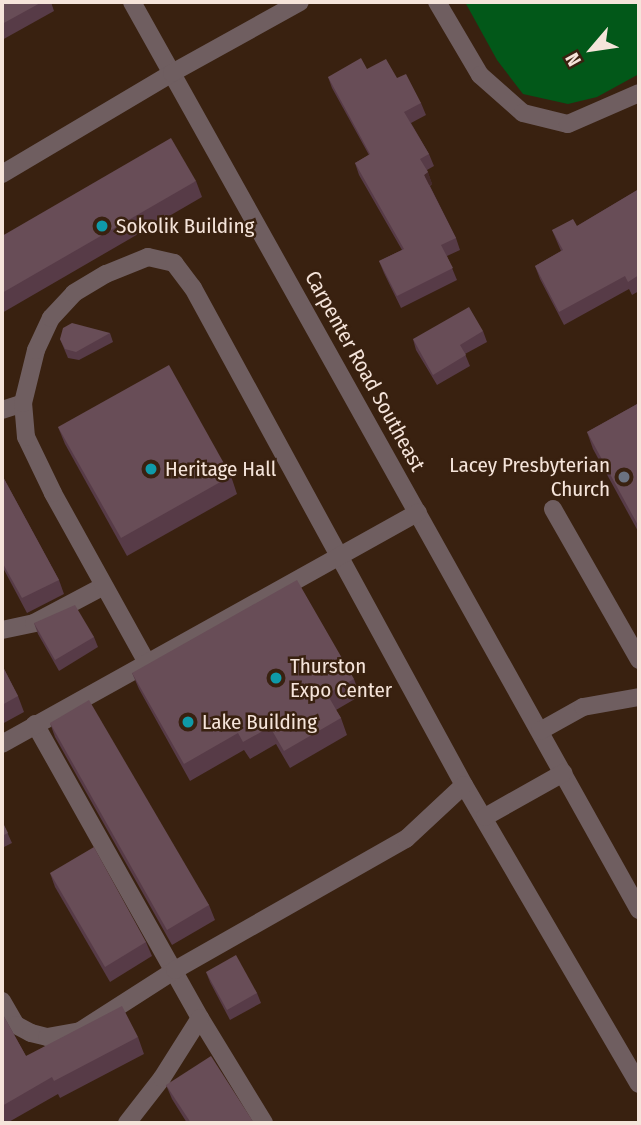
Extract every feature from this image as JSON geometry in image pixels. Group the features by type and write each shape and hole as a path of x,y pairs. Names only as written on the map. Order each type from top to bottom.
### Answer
{"street":[{"name":"Carpenter Road Southeast","path":"132,2 639,910"},
{"path":"2,174 172,73 300,2"},
{"path":"437,2 480,75 523,113 568,124 639,93"},
{"path":"146,661 26,437 23,403 36,351 51,318 75,293 106,274 148,257 174,263 222,338 464,785 639,1084"},
{"path":"2,410 23,403"},
{"path":"553,509 639,660"},
{"path":"2,744 146,661 418,512"},
{"path":"2,630 43,618 104,586"},
{"path":"540,731 583,707 639,697"},
{"path":"35,724 200,1018 264,1123"},
{"path":"485,817 563,773"},
{"path":"2,1001 16,1025 47,1037 80,1031 175,970 406,839 464,785"},
{"path":"127,1123 162,1078 200,1018"}],"green space":[{"path":"465,2 639,2 639,74 597,97 568,104 523,94 497,60"}],"building":[{"path":"2,2 42,2 2,24"},
{"path":"361,58 367,69 386,59 397,78 406,74 421,103 404,112 429,154 420,159 428,172 424,175 456,238 441,245 453,268 397,296 379,261 404,249 355,163 370,154 328,77"},
{"name":"Sokolik Building","path":"171,138 196,181 2,293 2,236"},
{"path":"639,189 639,275 628,282 625,276 559,312 535,266 563,250 552,230 573,219 577,226"},
{"path":"469,307 483,331 460,345 466,355 433,375 413,339"},
{"path":"72,323 110,333 76,352 65,349 60,339 63,328"},
{"name":"Heritage Hall","path":"169,365 231,476 121,538 58,427"},
{"name":"Lacey Presbyterian Church","path":"639,403 639,527 587,432"},
{"path":"2,475 59,580 22,598 2,562"},
{"name":"Thurston Expo Center","path":"297,580 354,679 327,694 341,718 284,751 270,727 243,742 238,733 184,764 132,673"},
{"path":"75,605 94,637 55,660 34,623"},
{"path":"2,665 18,696 2,705"},
{"path":"89,700 209,905 167,930 50,723"},
{"path":"2,821 8,833 2,836"},
{"path":"94,847 146,942 105,967 50,873"},
{"path":"236,955 257,993 227,1010 206,972"},
{"path":"122,1006 138,1037 54,1081 52,1077 2,1106 2,1013 26,1056"},
{"path":"211,1056 254,1123 191,1123 166,1085"}],"place":[{"name":"Sokolik Building","path":"102,226"},
{"name":"Heritage Hall","path":"151,469"},
{"name":"Lacey Presbyterian Church","path":"624,477"},
{"name":"Thurston Expo Center","path":"276,678"},
{"name":"Lake Building","path":"188,722"}]}
